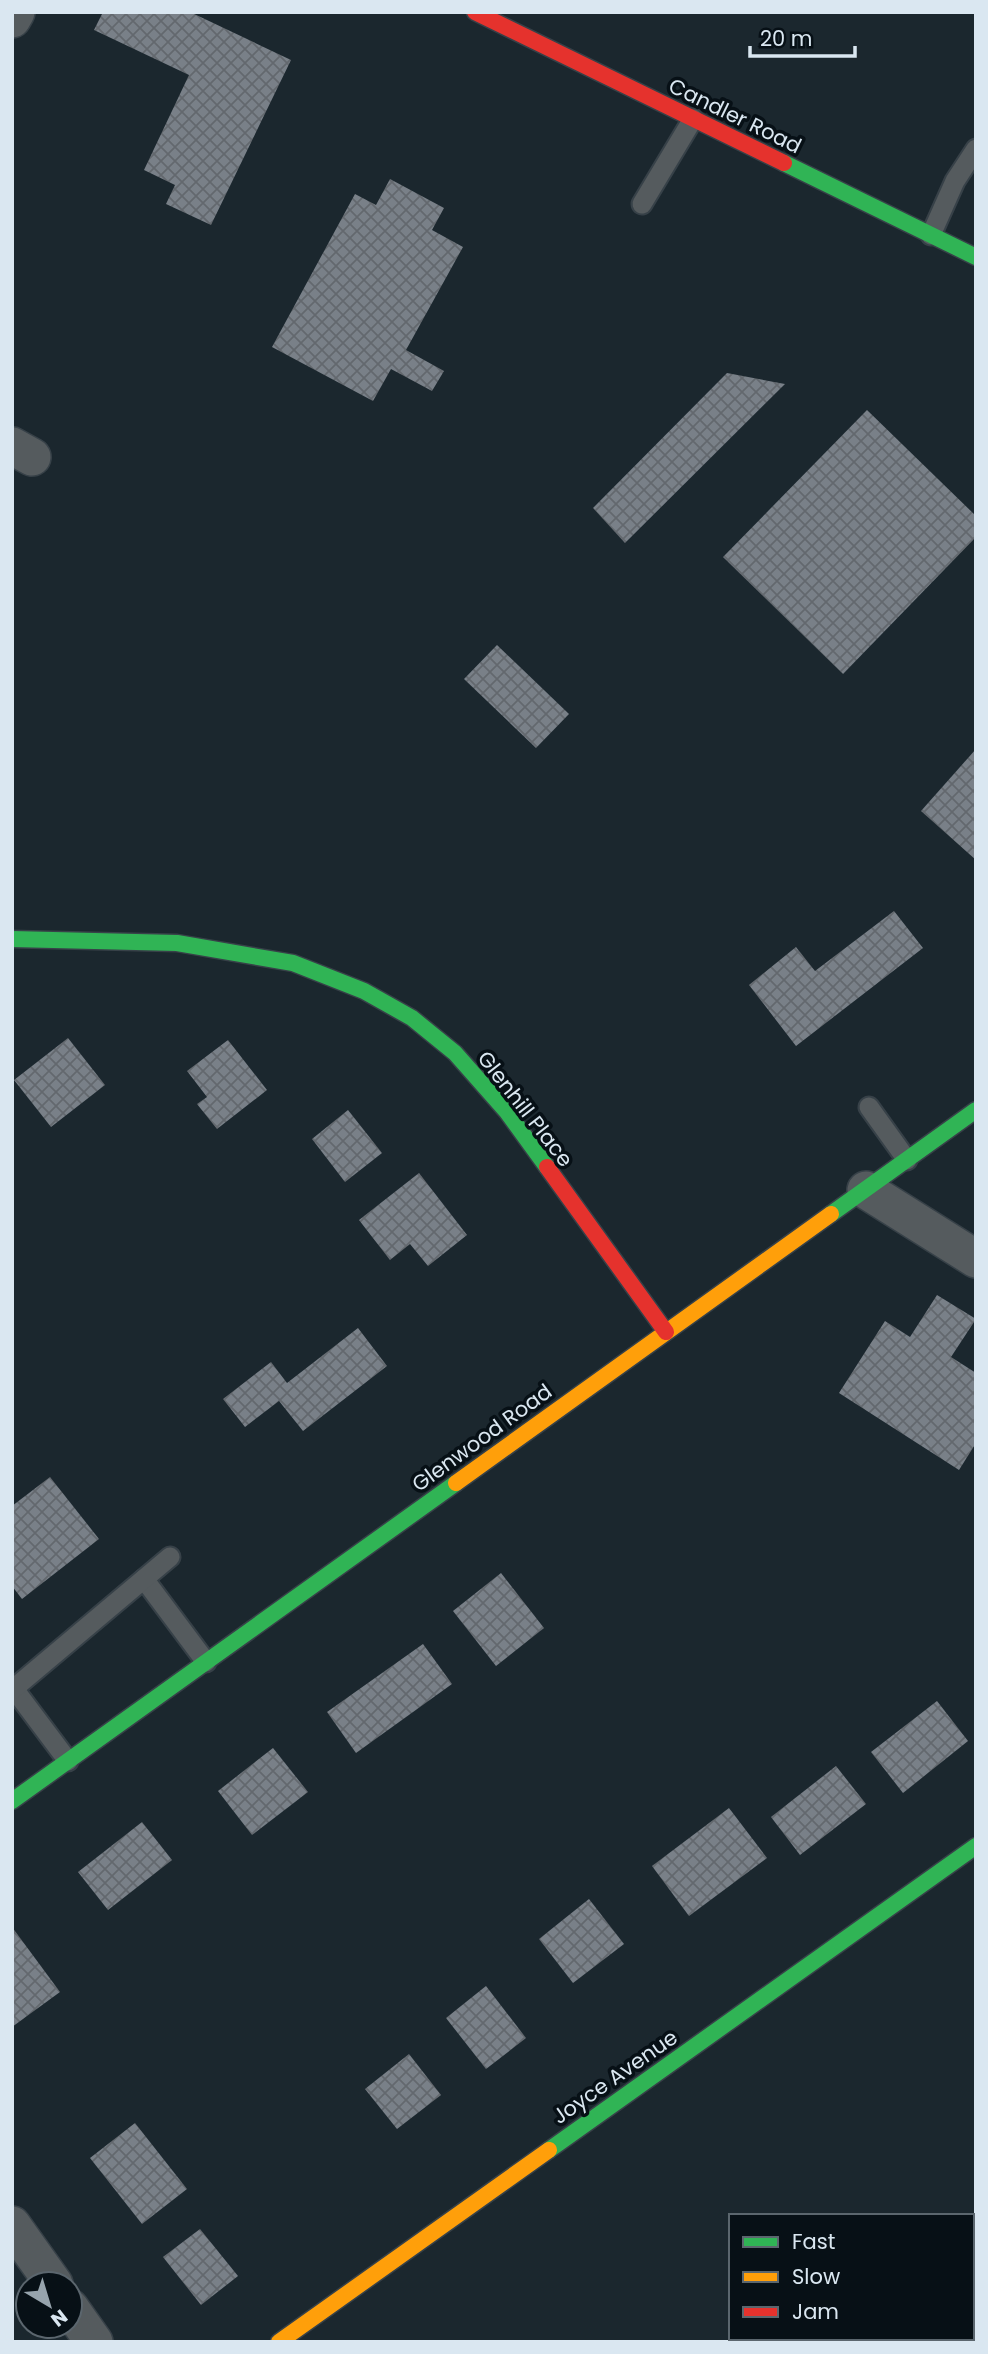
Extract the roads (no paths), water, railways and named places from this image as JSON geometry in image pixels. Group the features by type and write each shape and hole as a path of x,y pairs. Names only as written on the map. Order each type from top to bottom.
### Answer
{"main road":[{"name":"Candler Road","path":"496,17 694,119 976,257"},
{"name":"Glenhill Place","path":"12,939 177,943 293,963 364,991 412,1018 454,1053 507,1112 666,1332"},
{"name":"Glenwood Road","path":"12,1801 974,1114"},
{"name":"Joyce Avenue","path":"279,2342 976,1846"}],"street":[{"path":"12,19 16,12"},
{"path":"866,1190 976,1259"},
{"path":"12,2225 44,2270"}],"lane":[{"path":"642,204 694,119"},
{"path":"931,235 955,181 976,149"},
{"path":"869,1107 907,1160"},
{"path":"68,1761 13,1690 170,1557"},
{"path":"144,1579 206,1662"}]}
